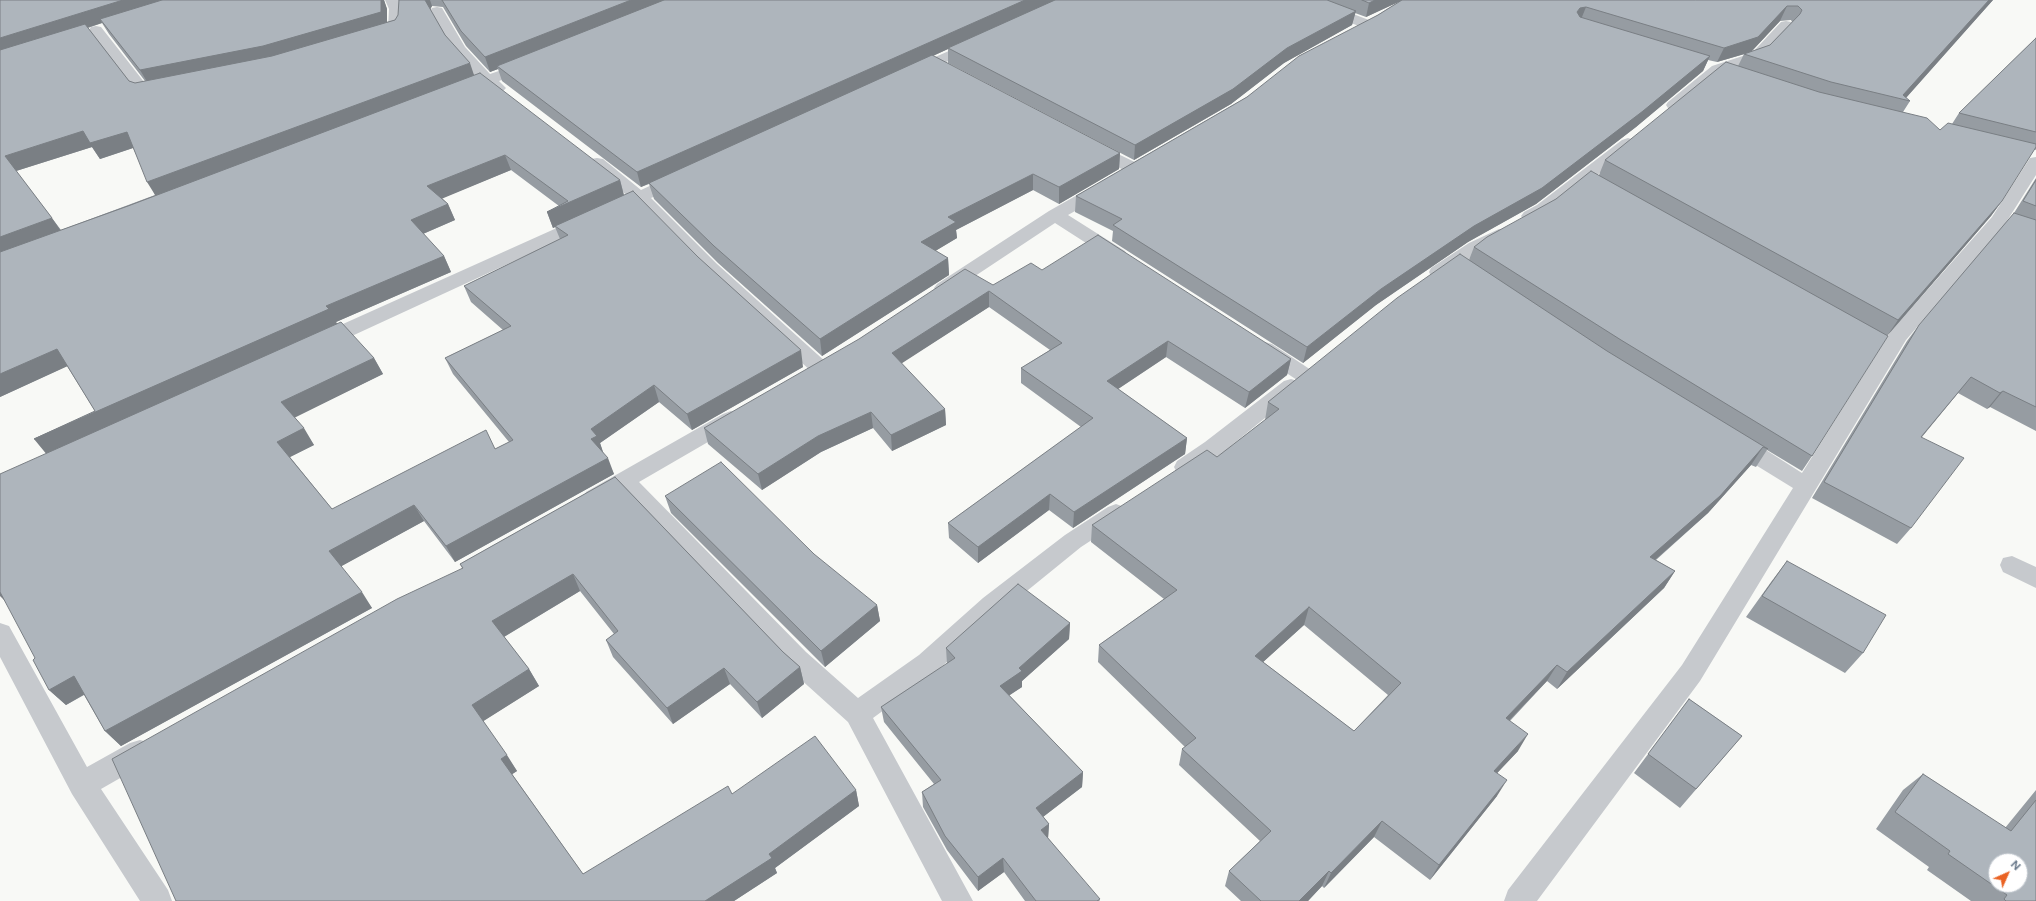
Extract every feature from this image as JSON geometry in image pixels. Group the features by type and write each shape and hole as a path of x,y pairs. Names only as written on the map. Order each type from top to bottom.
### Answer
{"street":[{"path":"365,39 396,30 396,9 392,0"},
{"path":"1304,0 1369,25"},
{"path":"437,11 459,49 487,80 511,98"},
{"path":"1349,35 1387,14"},
{"path":"1660,117 1710,67 1757,56 1786,25"},
{"path":"82,35 112,26"},
{"path":"96,30 144,92 174,86"},
{"path":"897,79 940,67 995,35"},
{"path":"443,97 541,60"},
{"path":"1710,67 1744,78"},
{"path":"1422,284 1475,247 1592,180 1643,131"},
{"path":"931,297 1055,215 1143,164 1079,140"},
{"path":"584,154 640,197 710,268 827,364 800,380"},
{"path":"1519,901 1691,673 1806,486 1884,345 1898,336 2007,223 2028,157 2036,156"},
{"path":"306,349 697,171"},
{"path":"1055,215 1132,264"},
{"path":"1454,262 1474,275"},
{"path":"1169,478 1214,448 1310,370 1249,339"},
{"path":"575,508 746,411"},
{"path":"1719,432 1806,486"},
{"path":"624,481 797,660 857,714 958,901"},
{"path":"857,714 928,663 992,604 1073,541 1131,503"},
{"path":"2012,565 2036,578"},
{"path":"0,633 82,785 157,901"},
{"path":"82,785 159,742"}],"building":[{"path":"0,0 123,0 0,38"},
{"path":"162,0 381,0 381,12 263,46 140,70 100,19"},
{"path":"399,0 425,0 445,35 470,63 147,182 127,132 90,143 83,131 5,156 52,218 0,237 0,50 85,24 129,81 135,83 272,56 395,20 398,15"},
{"path":"442,0 631,0 485,57 461,31"},
{"path":"664,0 1025,0 637,172 497,66"},
{"path":"1055,0 1327,0 1356,11 1287,48 1233,89 1135,145 948,48"},
{"path":"1362,0 1375,0 1369,3"},
{"path":"1402,0 1989,0 1903,95 1910,101 1831,82 1744,54 1770,45 1800,14 1802,10 1798,6 1787,6 1758,37 1724,48 1586,7 1580,8 1577,12 1580,17 1710,56 1643,111 1542,188 1474,226 1381,289 1307,347 1113,225 1122,219 1076,196 1247,97 1299,56 1378,15"},
{"path":"2036,38 2036,132 1959,113"},
{"path":"932,55 1120,153 1059,187 1033,174 948,217 956,222 921,242 948,258 820,339 714,246 649,183"},
{"path":"1726,62 1819,92 1927,118 1940,130 1948,123 2036,144 2036,147 2002,201 1898,320 1605,160"},
{"path":"480,73 620,180 547,212 568,201 505,155 427,186 448,204 411,220 444,256 326,306 329,309 34,439 95,411 57,349 0,374 0,252 128,206"},
{"path":"1591,171 1888,336 1812,456 1621,340 1474,247 1487,237 1556,199"},
{"path":"2036,180 2036,206 2023,201"},
{"path":"633,191 698,257 801,350 687,414 654,385 591,429 597,436 591,439 608,458 446,546 414,505 329,551 362,592 105,731 74,676 49,690 33,660 35,658 0,592 0,474 341,322 374,358 281,402 304,428 277,442 332,509 486,430 495,449 513,440 445,358 511,326 464,286 568,235 555,226"},
{"path":"2014,213 2036,220 2036,407 2003,391 2000,393 1971,377 1921,437 1964,458 1911,528 1824,482 1919,325"},
{"path":"1098,235 1291,359 1249,392 1168,341 1107,381 1187,438 1074,512 1050,494 978,547 948,523 1093,418 1021,368 1062,343 989,291 892,353 945,409 891,435 871,412 818,436 758,474 704,428 859,339 965,269 993,285 1031,263 1042,270"},
{"path":"1460,254 1607,351 1768,449 1763,447 1720,496 1650,557 1675,571 1567,672 1557,665 1506,718 1528,734 1494,771 1507,780 1439,865 1382,821 1331,873 1329,871 1299,901 1261,901 1229,871 1271,831 1182,749 1196,738 1099,645 1177,590 1092,525 1207,450 1217,457 1279,409 1268,402 1397,298","holes":["1309,607 1401,683 1354,731 1255,656"]},
{"path":"721,462 814,554 877,605 821,651 665,496"},
{"path":"615,477 783,652 800,667 757,702 724,668 667,708 606,640 618,631 573,574 492,621 529,669 472,705 507,755 501,759 583,874 728,786 732,794 815,736 856,790 769,854 772,858 705,901 176,901 112,759 397,599 463,568 460,564"},
{"path":"1787,561 1886,615 1863,653 1762,596"},
{"path":"1018,584 1070,623 1019,668 1022,671 1000,686 1083,772 1036,808 1049,824 1041,830 1100,899 1097,901 1036,901 1003,858 978,877 945,836 922,792 941,780 881,707 955,658 946,648"},
{"path":"1689,699 1742,736 1696,789 1648,754"},
{"path":"1923,774 2011,831 2036,800 2036,901 2006,901 2004,899 2007,895 2004,893 2028,893 2028,853 1988,853 1988,882 1948,854 1950,851 1895,812"}]}
